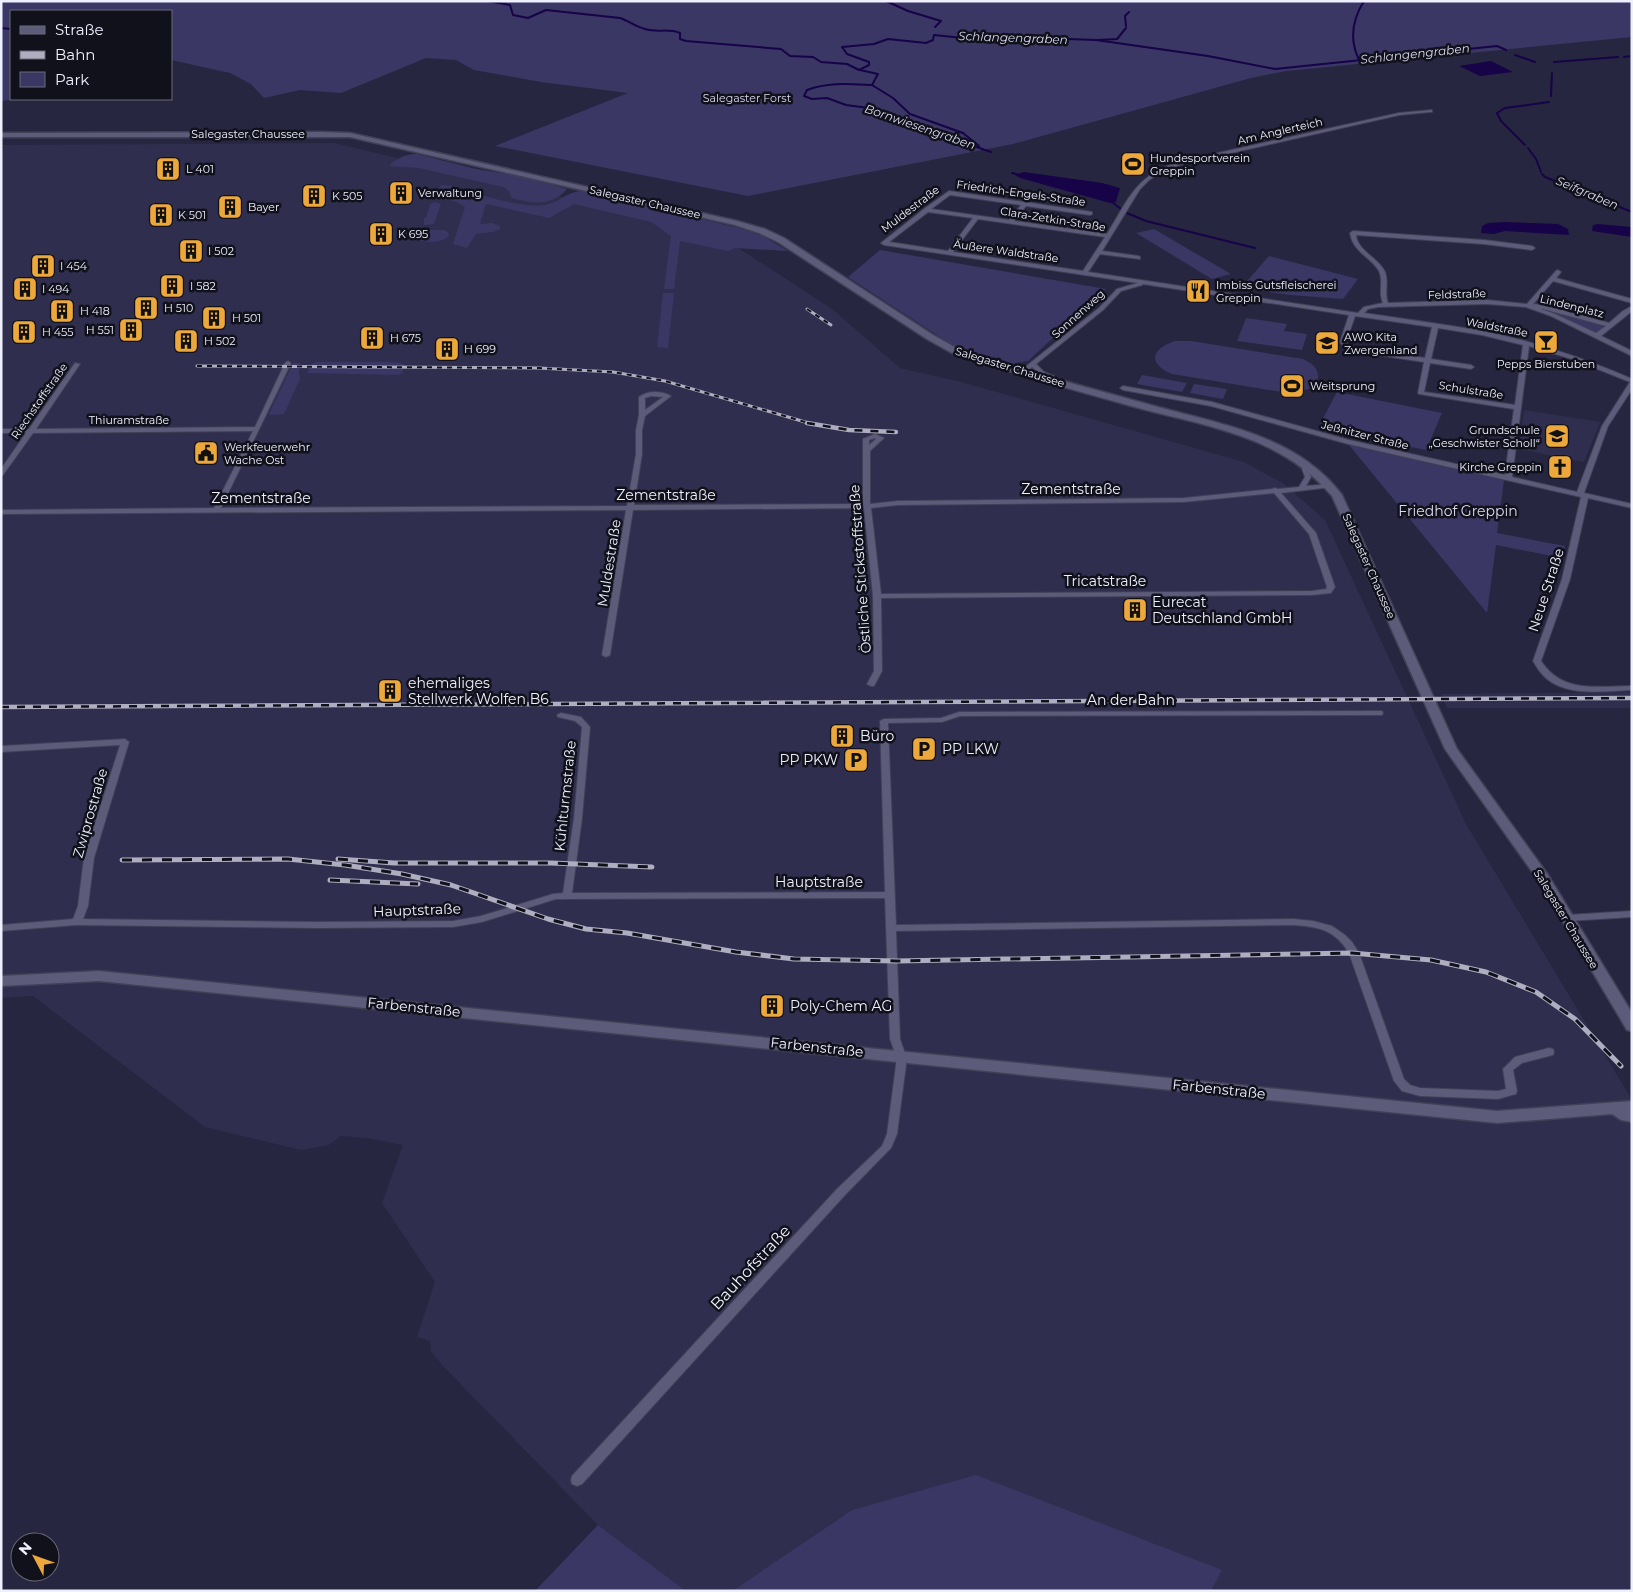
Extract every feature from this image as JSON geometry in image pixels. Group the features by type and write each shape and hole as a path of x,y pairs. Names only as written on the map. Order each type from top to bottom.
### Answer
{"main road":[{"name":"Salegaster Chaussee","path":"1,135 320,134 362,137 742,224 776,237 947,347 974,358 1238,433 1276,448 1306,464 1330,486 1340,500 1451,749 1542,878 1632,1026"},
{"name":"Farbenstraße","path":"1,981 99,976 1497,1117 1632,1107"},
{"path":"1614,1108 1632,1100"},
{"path":"1614,1108 1626,1116 1632,1116"}],"street":[{"name":"Am Anglerteich","path":"1109,236 1138,188 1152,175 1167,168 1389,116 1430,111"},
{"name":"Friedrich-Engels-Straße","path":"949,193 1090,213"},
{"name":"Muldestraße","path":"884,243 949,193"},
{"path":"1010,222 1025,204"},
{"name":"Clara-Zetkin-Straße","path":"926,210 1109,236 1085,273"},
{"path":"949,252 977,217"},
{"path":"1386,304 1383,297 1383,274 1375,263 1355,244 1353,233 1484,242 1532,248"},
{"name":"Äußere Waldstraße","path":"884,243 1352,313"},
{"name":"Clara-Zetkin-Straße","path":"1099,252 1138,258"},
{"path":"1528,306 1554,279 1558,272"},
{"path":"1122,288 1120,286 1125,279"},
{"path":"1554,279 1632,301"},
{"name":"Sonnenweg","path":"1022,372 1102,309 1122,288 1135,284 1150,283"},
{"name":"Feldstraße","path":"1360,314 1366,308 1386,304 1426,305 1480,302 1528,306"},
{"name":"Lindenplatz","path":"1528,306 1543,307 1610,326"},
{"name":"Lindenplatz","path":"1528,306 1553,315 1597,336 1610,326"},
{"path":"1610,326 1632,308"},
{"path":"1352,313 1344,342 1346,346 1357,350 1471,367"},
{"name":"Waldstraße","path":"1352,313 1526,343 1595,365 1632,382"},
{"path":"1428,361 1435,326"},
{"path":"1597,336 1632,354"},
{"path":"1508,478 1526,343"},
{"name":"Schulstraße","path":"1428,361 1422,393 1518,407"},
{"name":"Riechstoffstraße","path":"1,474 77,364"},
{"path":"216,511 258,429 287,364"},
{"path":"1033,364 1042,374 1052,377 1055,381"},
{"name":"Neue Straße","path":"1632,382 1605,426 1582,495 1563,587 1537,661 1543,670 1559,684 1574,688 1632,688"},
{"name":"Jeßnitzer Straße","path":"1123,388 1212,404 1348,442 1632,506"},
{"name":"Muldestraße","path":"606,655 639,454 638,430 642,415"},
{"name":"Thiuramstraße","path":"1,431 258,429"},
{"name":"Östliche Stickstoffstraße","path":"866,451 867,506 877,596 878,671 871,684"},
{"path":"1302,488 1308,477 1304,468 1306,464"},
{"name":"Zementstraße","path":"1,512 867,506 898,502 1184,500 1330,486"},
{"name":"Tricatstraße","path":"877,596 1312,593 1328,591 1332,587 1312,533 1275,490"},
{"name":"An der Bahn","path":"891,895 884,721 942,720 959,714 1379,713"},
{"name":"Kühlturmstraße","path":"561,715 578,719 586,727 578,818 567,896"},
{"name":"Zwiprostraße","path":"1,749 125,742 89,858 83,906 77,922"},
{"path":"891,895 895,1039 901,1056"},
{"name":"Hauptstraße","path":"1,928 77,922 318,926 453,924 482,919 556,896 891,895"},
{"path":"1567,918 1632,914"},
{"path":"892,928 1294,922 1321,924 1336,932 1348,942 1354,953 1399,1081 1406,1088 1420,1092 1498,1095 1512,1091 1508,1069 1519,1060 1549,1052"},
{"name":"Bauhofstraße","path":"577,1480 841,1192 886,1148 890,1142 893,1126 901,1056"}],"shaded area":[{"path":"1491,61 1513,72 1480,76 1459,66"},
{"path":"334,143 717,234 832,309 900,368 961,382 1244,462 1284,484 1325,520 1466,824 1632,1100 1632,1591 1211,1591 1221,1570 852,1510 732,1591 686,1591 598,1525 443,1366 431,1351 430,1341 417,1337 435,1282 382,1203 403,1145 367,1138 341,1136 329,1145 301,1150 205,1127 33,996 1,998 1,145"},
{"path":"1024,172 1102,183 1120,188 1116,202 1110,203 1015,175"},
{"path":"1488,223 1558,224 1568,229 1569,235 1505,231 1494,234 1481,233 1482,226"},
{"path":"1593,225 1632,227 1632,237 1592,231"},
{"name":"Grundschule „Geschwister Scholl“","path":"1524,410 1600,422 1584,462 1519,449"},
{"path":"1632,692 1632,708 1447,708 1441,694"}],"green space":[{"name":"Salegaster Forst","path":"1,1 1632,1 1632,37 1286,71 1251,78 1013,144 748,196 495,146 628,93 541,82 474,70 456,60 426,58 341,93 300,90 264,98 251,84 230,73 172,60 172,10 10,10 10,100 1,101"},
{"path":"417,154 476,169 520,176 567,189 561,195 548,201 527,202 512,198 508,190 503,187 419,168 389,166 402,157"},
{"path":"441,185 455,186 462,190 504,201 537,206 550,204 571,193 581,191 739,228 763,236 788,251 735,248 728,251 680,241 674,289 664,289 671,236 651,222 574,204 549,218 486,204 480,224 492,223 500,226 500,229 493,232 476,234 467,248 453,244 465,207 457,202 436,197"},
{"path":"435,202 441,204 434,224 424,225 424,218 426,218 430,204"},
{"path":"1154,229 1231,274 1212,279 1136,233"},
{"path":"426,230 444,230 449,235 443,240 434,242 416,239 418,233"},
{"path":"880,250 1106,289 1028,361 1011,364 955,347 848,277"},
{"path":"1269,256 1358,279 1343,299 1290,295 1241,288"},
{"path":"663,293 674,293 668,348 657,347"},
{"path":"1547,310 1606,325 1595,333"},
{"path":"1246,318 1287,324 1284,331 1307,334 1302,350 1237,341"},
{"path":"1175,341 1191,341 1303,359 1315,367 1318,380 1309,389 1288,393 1172,374 1159,365 1155,356 1161,348"},
{"path":"317,362 392,362 401,363 405,366 402,373 398,375 307,373 311,364"},
{"path":"293,363 301,363 300,379 284,414 271,415 269,414"},
{"path":"1142,375 1187,383 1182,392 1137,384"},
{"path":"1194,384 1227,389 1223,399 1190,393"},
{"path":"1337,392 1442,413 1426,450 1318,428"},
{"name":"Friedhof Greppin","path":"1349,445 1504,480 1497,533 1565,546 1562,558 1496,545 1487,613"},
{"path":"976,1475 1222,1570 1211,1591 732,1591 852,1510"},
{"path":"598,1525 686,1591 535,1591"}],"waterway":[{"name":"Schlangengraben","path":"488,1 510,5 513,15 528,18 546,10 620,18 645,29 680,33 680,39 686,41 781,49 790,56 813,57 821,62 847,64 859,70 869,65 869,62 847,54 842,47 874,44 888,39 926,43 933,40 934,35 973,39 1040,38 1096,40 1208,56 1275,69 1497,46 1506,50"},
{"path":"886,1 908,11 941,21 935,27"},
{"path":"1359,60 1354,45 1353,30 1357,15 1364,1"},
{"path":"1126,26 1125,16 1129,12"},
{"path":"1,28 10,29"},
{"path":"1098,40 1117,39 1126,28"},
{"name":"Schlangengraben","path":"1515,55 1535,62"},
{"name":"Schlangengraben","path":"1624,57 1632,56"},
{"name":"Schlangengraben","path":"1554,62 1618,57"},
{"name":"Bornwiesengraben","path":"860,70 878,74 872,85"},
{"name":"Seifgraben","path":"1551,96 1552,73"},
{"name":"Bornwiesengraben","path":"872,85 839,84 823,86 807,90 804,96 812,99 827,98 846,105 876,109 891,114 905,122 991,152"},
{"path":"872,85 893,98 910,114 963,133 979,146"},
{"name":"Seifgraben","path":"1525,145 1501,121 1497,113 1505,108 1549,102"},
{"name":"Seifgraben","path":"1528,148 1536,159 1541,172"},
{"name":"Bornwiesengraben","path":"1012,173 1020,175"},
{"name":"Seifgraben","path":"1542,174 1545,177 1632,212"},
{"name":"Bornwiesengraben","path":"1112,202 1121,209"},
{"name":"Bornwiesengraben","path":"1127,213 1146,221 1255,248"}],"railway":[{"path":"807,309 831,325"},
{"path":"197,366 539,368 613,372 665,381 811,424"},
{"path":"811,424 849,430 896,432"},
{"path":"1,707 1632,698"},
{"path":"122,860 288,859 345,865 402,874 451,885 548,919 586,929 627,933 736,952 794,959 897,961 1352,953 1431,960 1486,972 1536,992 1575,1019 1621,1066"},
{"path":"338,859 394,863 551,863 652,867"},
{"path":"330,880 418,884"}],"place":[{"name":"Hundesportverein Greppin","path":"1133,164"},
{"name":"L 401","path":"168,169"},
{"name":"Verwaltung","path":"401,193"},
{"name":"K 505","path":"314,196"},
{"name":"Bayer","path":"230,207"},
{"name":"K 501","path":"161,215"},
{"name":"K 695","path":"381,234"},
{"name":"I 502","path":"191,251"},
{"name":"I 454","path":"43,266"},
{"name":"I 582","path":"172,286"},
{"name":"I 494","path":"25,289"},
{"name":"Imbiss Gutsfleischerei Greppin","path":"1198,291"},
{"name":"H 510","path":"146,308"},
{"name":"H 418","path":"62,311"},
{"name":"H 501","path":"214,318"},
{"name":"H 551","path":"131,330"},
{"name":"H 455","path":"24,332"},
{"name":"H 675","path":"372,338"},
{"name":"H 502","path":"186,341"},
{"name":"Pepps Bierstuben","path":"1546,342"},
{"name":"AWO Kita Zwergenland","path":"1327,343"},
{"name":"H 699","path":"447,349"},
{"name":"Weitsprung","path":"1292,386"},
{"name":"Grundschule „Geschwister Scholl“","path":"1557,436"},
{"name":"Werkfeuerwehr Wache Ost","path":"206,453"},
{"name":"Kirche Greppin","path":"1560,467"},
{"name":"Eurecat Deutschland GmbH","path":"1135,610"},
{"name":"ehemaliges Stellwerk Wolfen B6","path":"390,691"},
{"name":"Büro","path":"842,736"},
{"name":"PP LKW","path":"924,749"},
{"name":"PP PKW","path":"856,760"},
{"name":"Poly-Chem AG","path":"772,1006"}]}
